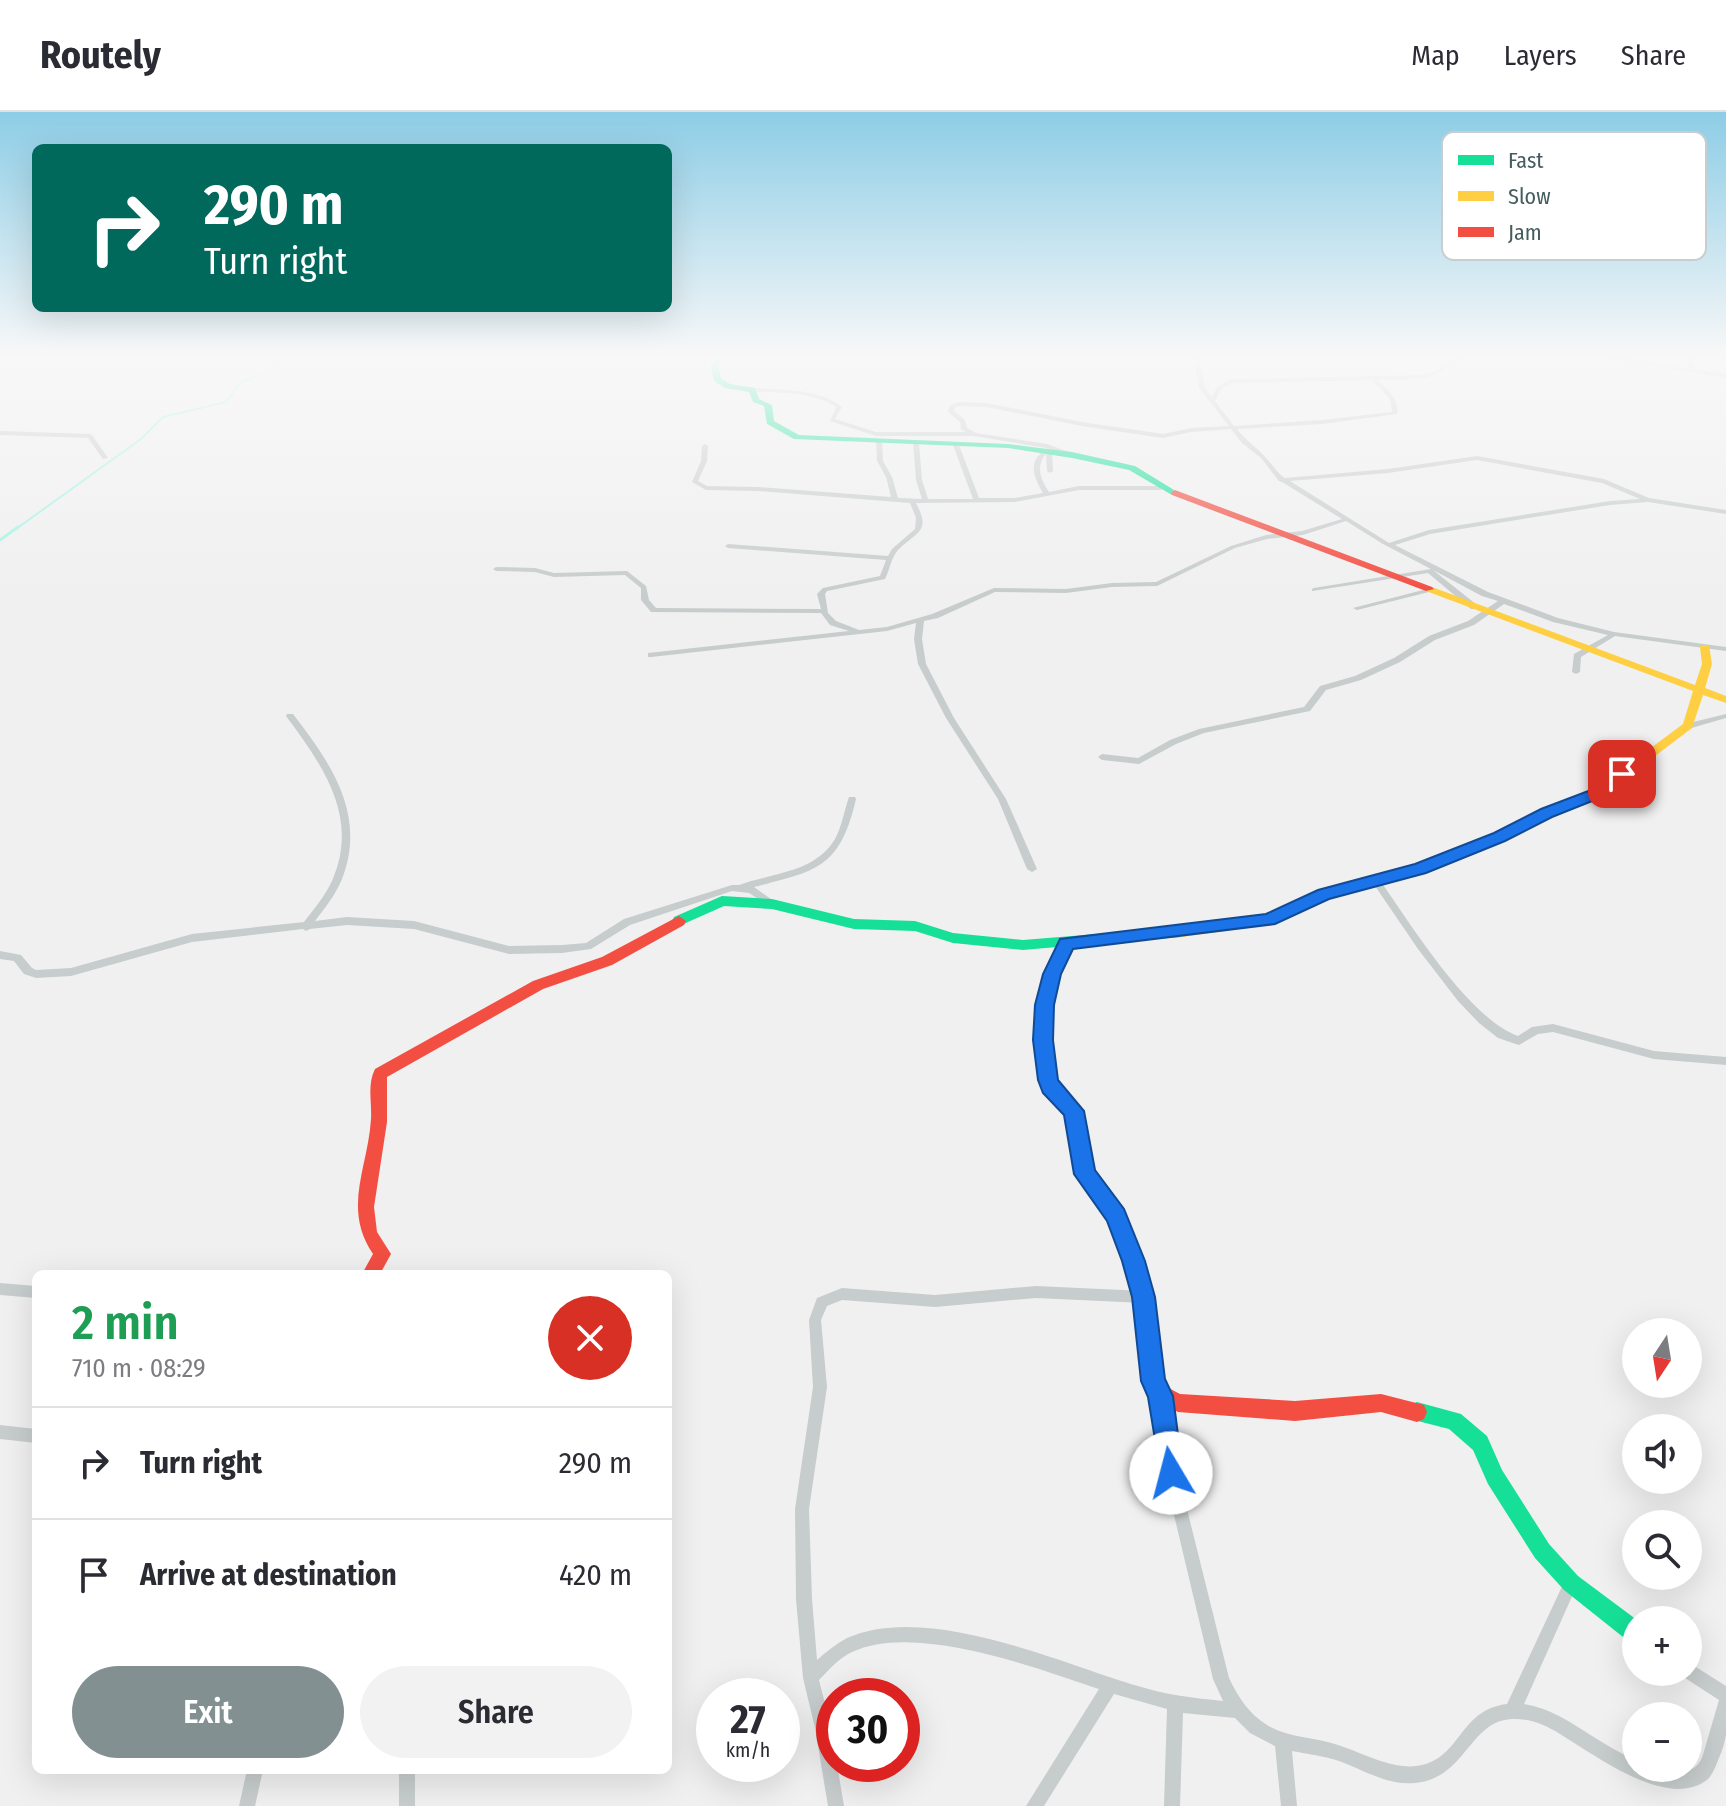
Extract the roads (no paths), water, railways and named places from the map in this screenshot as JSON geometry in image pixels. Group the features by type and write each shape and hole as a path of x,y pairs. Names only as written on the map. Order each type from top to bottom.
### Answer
{"street":[{"path":"62,435 90,436 105,458"},
{"path":"793,435 1008,446 1132,468 1161,488 1427,591 1726,700"},
{"path":"980,435 1047,446 1072,455"},
{"path":"1240,435 1281,480 1389,545 1502,602 1614,634 1726,649"},
{"path":"879,441 880,461 889,477 895,500"},
{"path":"916,443 919,480 926,501"},
{"path":"956,445 976,499"},
{"path":"705,446 704,461 695,479 701,487 912,501 1023,500 1079,488 1161,488"},
{"path":"1048,452 1050,471"},
{"path":"1047,494 1038,481 1036,469 1038,458 1048,452"},
{"path":"1281,480 1388,471 1477,458 1604,481 1648,500"},
{"path":"1389,545 1429,532 1591,505 1648,500 1726,512"},
{"path":"862,633 833,623 825,612 821,597 823,591 881,579 895,549 913,538 919,526 920,518 912,501"},
{"path":"651,655 862,633 920,621 994,590 1066,591 1157,584 1212,555 1249,542 1303,533 1344,520"},
{"path":"728,546 891,558"},
{"path":"1418,559 1482,611"},
{"path":"496,569 535,570 554,575 627,573 644,587 650,609 659,611 825,612"},
{"path":"1314,590 1430,571"},
{"path":"1357,608 1427,591"},
{"path":"1102,757 1139,761 1173,742 1202,731 1307,709 1323,688 1358,678 1397,660 1432,638 1463,627 1482,611 1502,602"},
{"path":"920,621 918,639 922,664 950,718 1002,799 1032,869"},
{"path":"1576,672 1575,660 1614,634"},
{"path":"1688,726 1707,664 1705,647"},
{"path":"290,716 322,756 334,779 345,810 348,836 337,879 306,927"},
{"path":"373,1270 382,1254 368,1230 367,1184 380,1109 375,1088 380,1073 538,985 586,970 620,955 711,904 734,900 772,904 854,924 927,928 962,939 1023,945 1269,920 1324,894 1420,869 1597,794 1688,726 1711,717 1726,716"},
{"path":"0,955 17,958 28,971 36,974 63,973 192,938 347,921 397,923 509,950 580,948 596,943 614,929 643,916 721,890 806,869 822,861 839,842 852,799"},
{"path":"1376,881 1456,992 1507,1039 1519,1041 1536,1030 1553,1028 1654,1055 1726,1061"},
{"path":"741,887 772,904"},
{"path":"1066,943 1052,974 1044,1005 1043,1040 1048,1080 1050,1087 1073,1111 1085,1174 1116,1216 1144,1297 1153,1381 1161,1396 1171,1473 1181,1518 1221,1679 1237,1710 1257,1728 1283,1743 1332,1750 1383,1770 1412,1776 1441,1766 1455,1754 1482,1718 1512,1711 1536,1714 1554,1721 1640,1780 1653,1785 1678,1787 1697,1781 1704,1774 1726,1703"},
{"path":"0,1289 32,1292"},
{"path":"836,1806 811,1678 804,1599 802,1509 820,1387 815,1320 822,1302 842,1294 935,1301 1036,1292 1144,1297"},
{"path":"1161,1396 1178,1403 1295,1411 1381,1403 1454,1421 1480,1443 1495,1477 1542,1551 1571,1583 1622,1622"},
{"path":"0,1432 32,1436"},
{"path":"1512,1711 1571,1583"},
{"path":"811,1678 831,1656 854,1643 914,1634 991,1649 1175,1703 1237,1710"},
{"path":"1702,1679 1726,1695"},
{"path":"1034,1806 1111,1684"},
{"path":"1172,1806 1175,1703"},
{"path":"1283,1743 1289,1806"},
{"path":"247,1806 254,1774"},
{"path":"407,1774 407,1806"}],"waterway":[{"path":"16,529 145,435"},
{"path":"0,540 18,527"}]}
